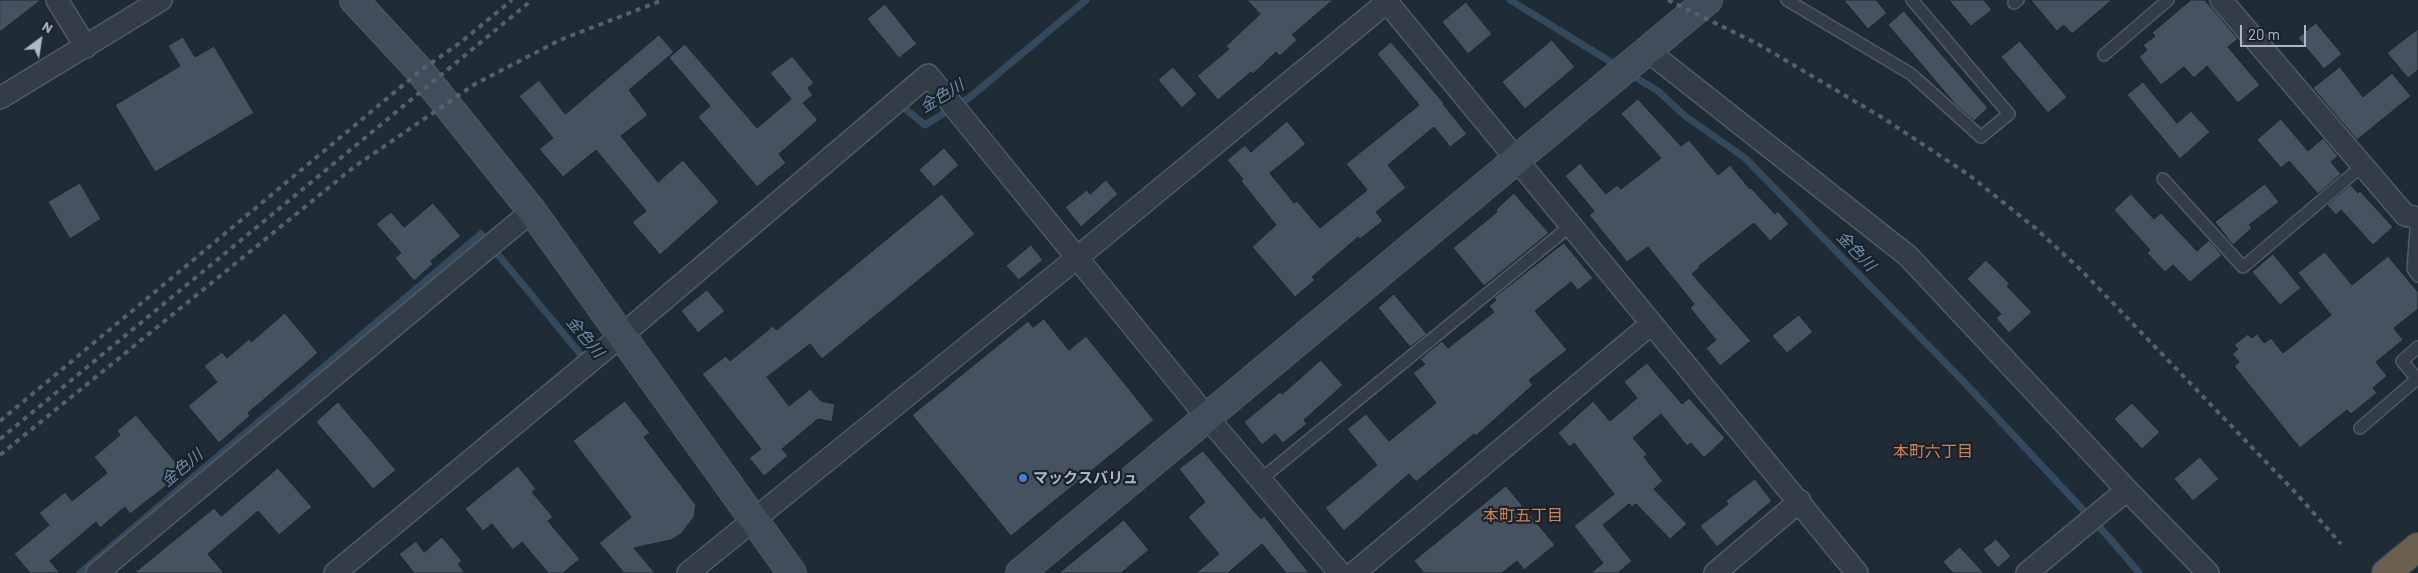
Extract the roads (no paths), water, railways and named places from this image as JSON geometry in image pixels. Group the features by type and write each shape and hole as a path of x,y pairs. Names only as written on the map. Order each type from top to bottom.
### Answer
{"highway":[{"path":"2386,573 2418,547"}],"street":[{"path":"57,0 86,47"},
{"path":"0,98 161,0"},
{"path":"354,0 370,15 420,71 532,211 792,573"},
{"path":"1020,573 1708,0"},
{"path":"2221,0 2405,215 2417,218"},
{"path":"688,573 1078,257 1387,2 1516,161 1800,501 1857,573"},
{"path":"1648,51 1908,256 2127,490 2208,573"},
{"path":"335,573 621,336 928,75 1207,417 1340,573"},
{"path":"97,573 532,211"},
{"path":"1354,573 1651,324"},
{"path":"2027,573 2127,490"},
{"path":"1714,573 1800,501"}],"lane":[{"path":"1787,0 1911,74 1981,137 2009,114 1912,0"},
{"path":"2104,55 2168,0"},
{"path":"2163,180 2243,267 2362,166"},
{"path":"2417,218 2412,269 2418,276"},
{"path":"1260,480 1570,226"},
{"path":"2360,428 2417,379 2402,361 2418,347"}],"waterway":[{"name":"金色川","path":"898,112 903,107 925,125 969,98 1086,0"},
{"name":"金色川","path":"1510,0 1619,67"},
{"name":"金色川","path":"1628,73 1658,91 1685,116 1745,158 1963,381 2113,542 2139,573"},
{"name":"金色川","path":"80,573 481,234 587,362"}],"railway":[{"path":"0,421 420,71 461,42 512,0"},
{"path":"0,439 532,0"},
{"path":"0,455 354,167 475,84 560,40 663,0"},
{"path":"1668,0 1758,44 1883,118 1969,175 2034,227 2082,271 2295,492 2341,544"}],"place":[{"name":"マックスバリュ","path":"1023,478"}],"district":[{"name":"本町六丁目","path":"1933,452"},
{"name":"本町五丁目","path":"1523,516"}]}
